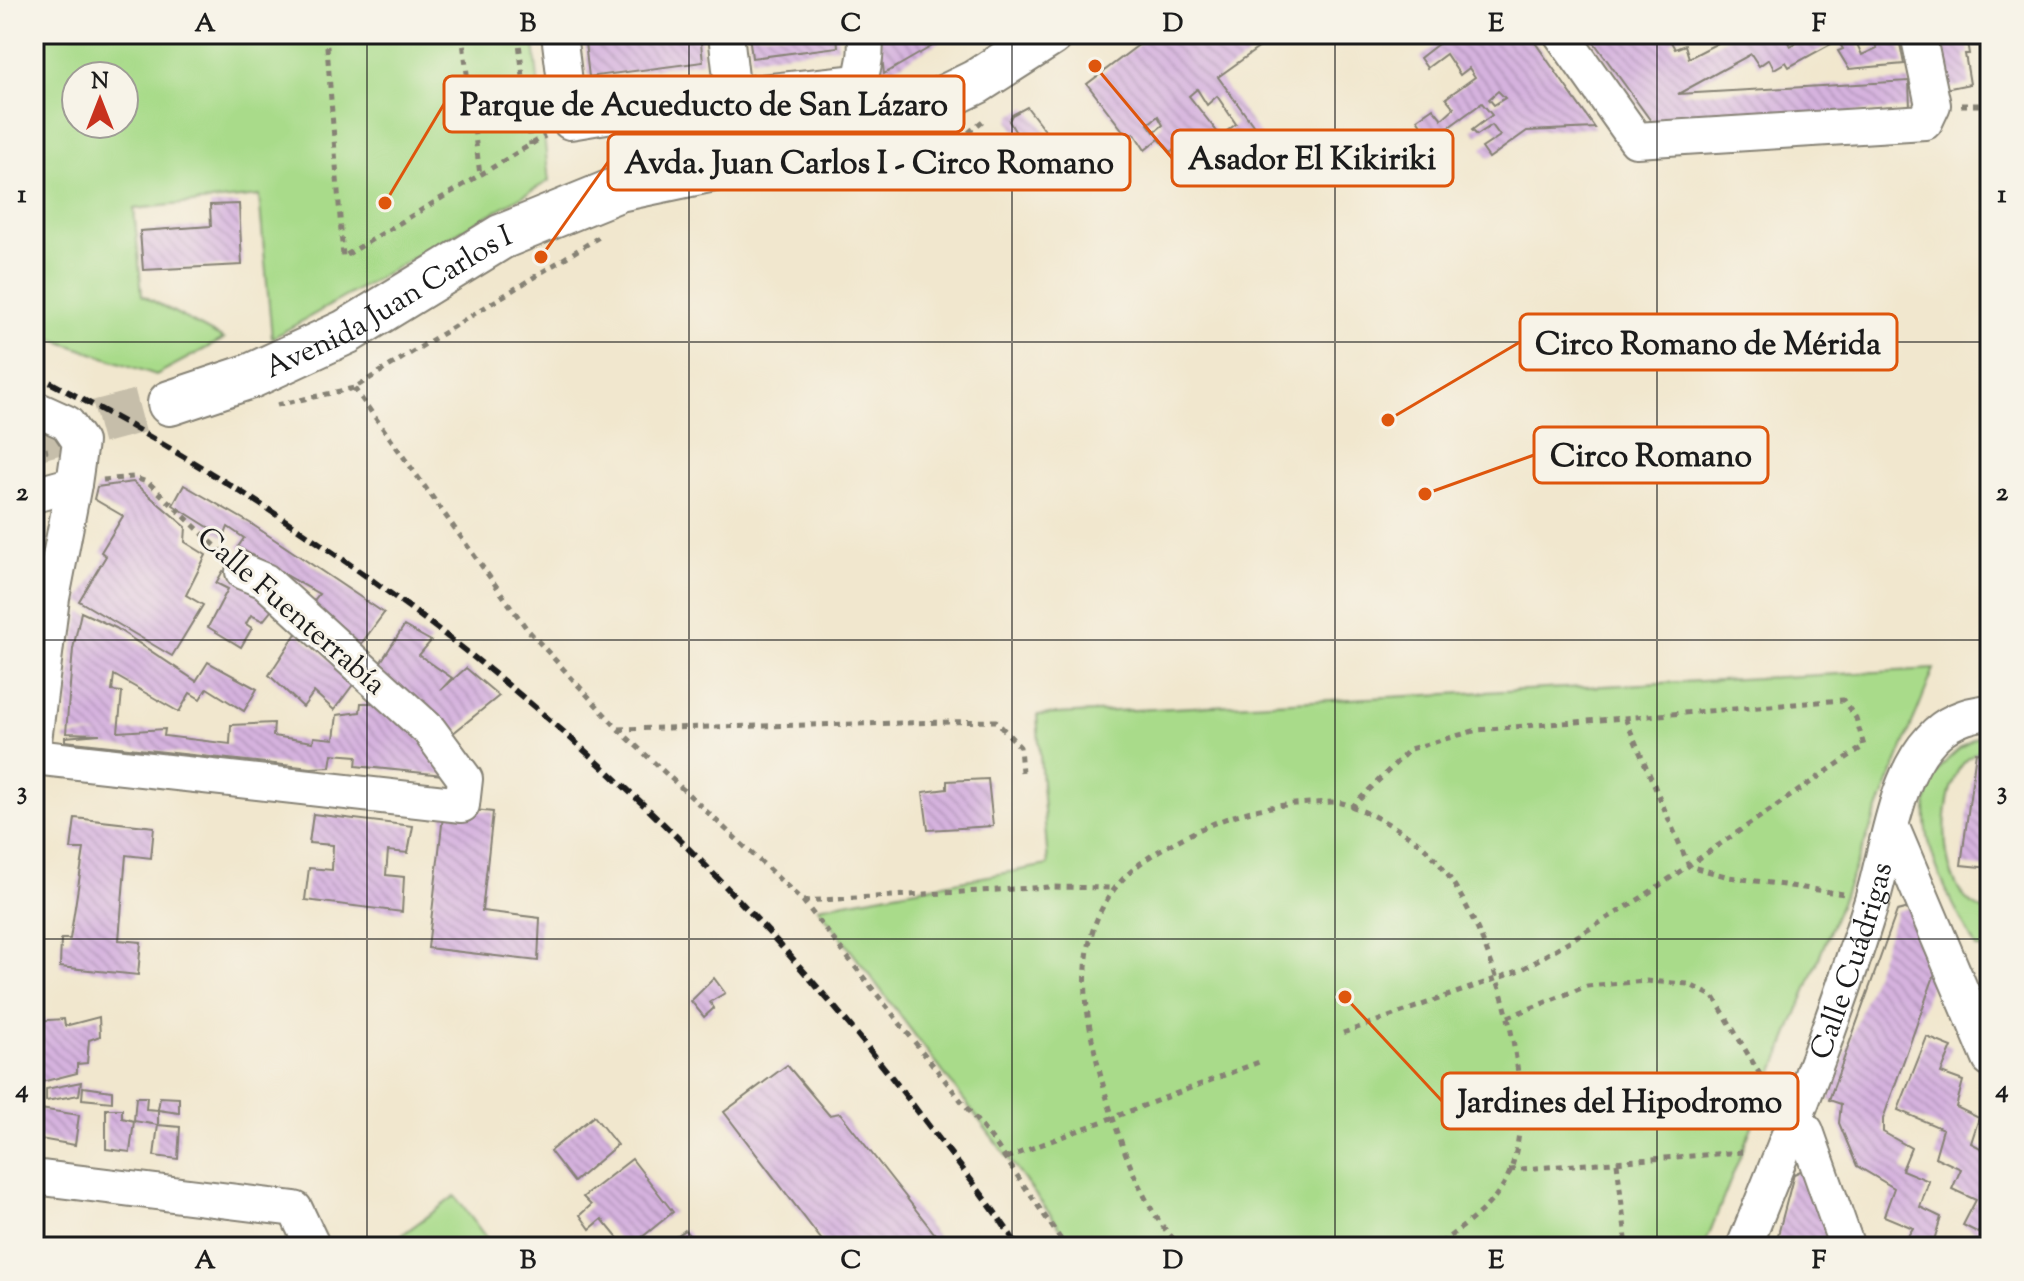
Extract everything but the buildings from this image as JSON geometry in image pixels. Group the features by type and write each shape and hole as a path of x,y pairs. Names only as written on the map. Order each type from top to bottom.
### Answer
{"main road":[{"name":"Avenida Juan Carlos I","path":"170,403 251,376 346,332 501,237 619,189 780,155 875,145 904,117 976,82 1051,34"}],"street":[{"path":"559,34 570,122 733,95 858,82"},
{"path":"726,34 733,95"},
{"path":"865,34 868,56 858,82 875,145"},
{"path":"1561,34 1636,140 1925,122 1933,105 1918,34"},
{"path":"34,408 67,423 80,442 61,540 43,597 34,741"},
{"path":"61,540 34,496 74,484"},
{"name":"Calle Fuenterrabía","path":"34,757 462,805 465,779 429,730 265,581 243,572"},
{"name":"Calle Cuádrigas","path":"1744,1247 1796,1120 1871,905 1902,786 1931,739 1965,715 1990,712"},
{"path":"1893,830 1990,1059"},
{"path":"1796,1120 1806,1131 1847,1247"},
{"path":"34,1177 295,1209 313,1247"}],"path":[{"path":"326,34 343,257 570,122"},
{"path":"462,34 480,175"},
{"path":"518,34 531,145"},
{"path":"875,145 940,156 989,116"},
{"path":"269,407 354,388 601,236"},
{"path":"354,388 527,629 618,729 803,901 1006,1158 1066,1247"},
{"path":"34,453 53,449"},
{"name":"Calle Fuenterrabía","path":"74,484 133,477 149,483 243,572"},
{"path":"1343,1033 1521,970 1689,866 1864,746 1856,718 1843,700 1477,730 1410,749 1351,808"},
{"path":"1625,718 1689,866"},
{"path":"618,729 996,721 1020,747 1022,772"},
{"path":"1183,1247 1170,1238 1151,1214 1093,1049 1086,1006 1088,961 1098,910 1113,888 1143,859 1200,828 1245,810 1328,803 1351,808 1425,848 1450,877 1472,913 1498,978 1508,1017 1521,1123 1509,1170 1502,1187 1470,1222 1435,1247"},
{"path":"1689,866 1729,877 1845,894"},
{"path":"803,901 1050,887 1113,888"},
{"path":"1508,1017 1587,986 1646,981 1688,984 1714,997 1768,1088"},
{"path":"1006,1158 1259,1062"},
{"path":"1509,1170 1742,1152"},
{"path":"1617,1163 1627,1247"}],"green space":[{"path":"34,34 533,34 549,181 272,338 259,196 134,209 142,295 224,339 156,375 34,333"},
{"path":"1934,669 1704,1247 1075,1247 818,907 1048,865 1037,715"},
{"path":"1990,731 1990,744 1966,761 1955,777 1946,812 1945,833 1952,874 1960,892 1973,905 1990,912 1990,949 1976,948 1951,900 1930,847 1926,821 1928,795 1938,771 1958,750"},
{"path":"455,1196 493,1247 389,1247 388,1245"}],"tunnel":[{"path":"34,439 170,403"}],"railway":[{"path":"34,374 162,444 285,521 404,604 518,694 627,790 731,892 828,1000 970,1179 1018,1247"}],"place":[{"name":"Asador El Kikiriki","path":"1095,66"},
{"name":"Parque de Acueducto de San Lázaro","path":"385,203"},
{"name":"Avda. Juan Carlos I - Circo Romano","path":"541,257"},
{"name":"Circo Romano de Mérida","path":"1388,420"},
{"name":"Circo Romano","path":"1425,494"},
{"name":"Jardines del Hipodromo","path":"1345,997"}]}
